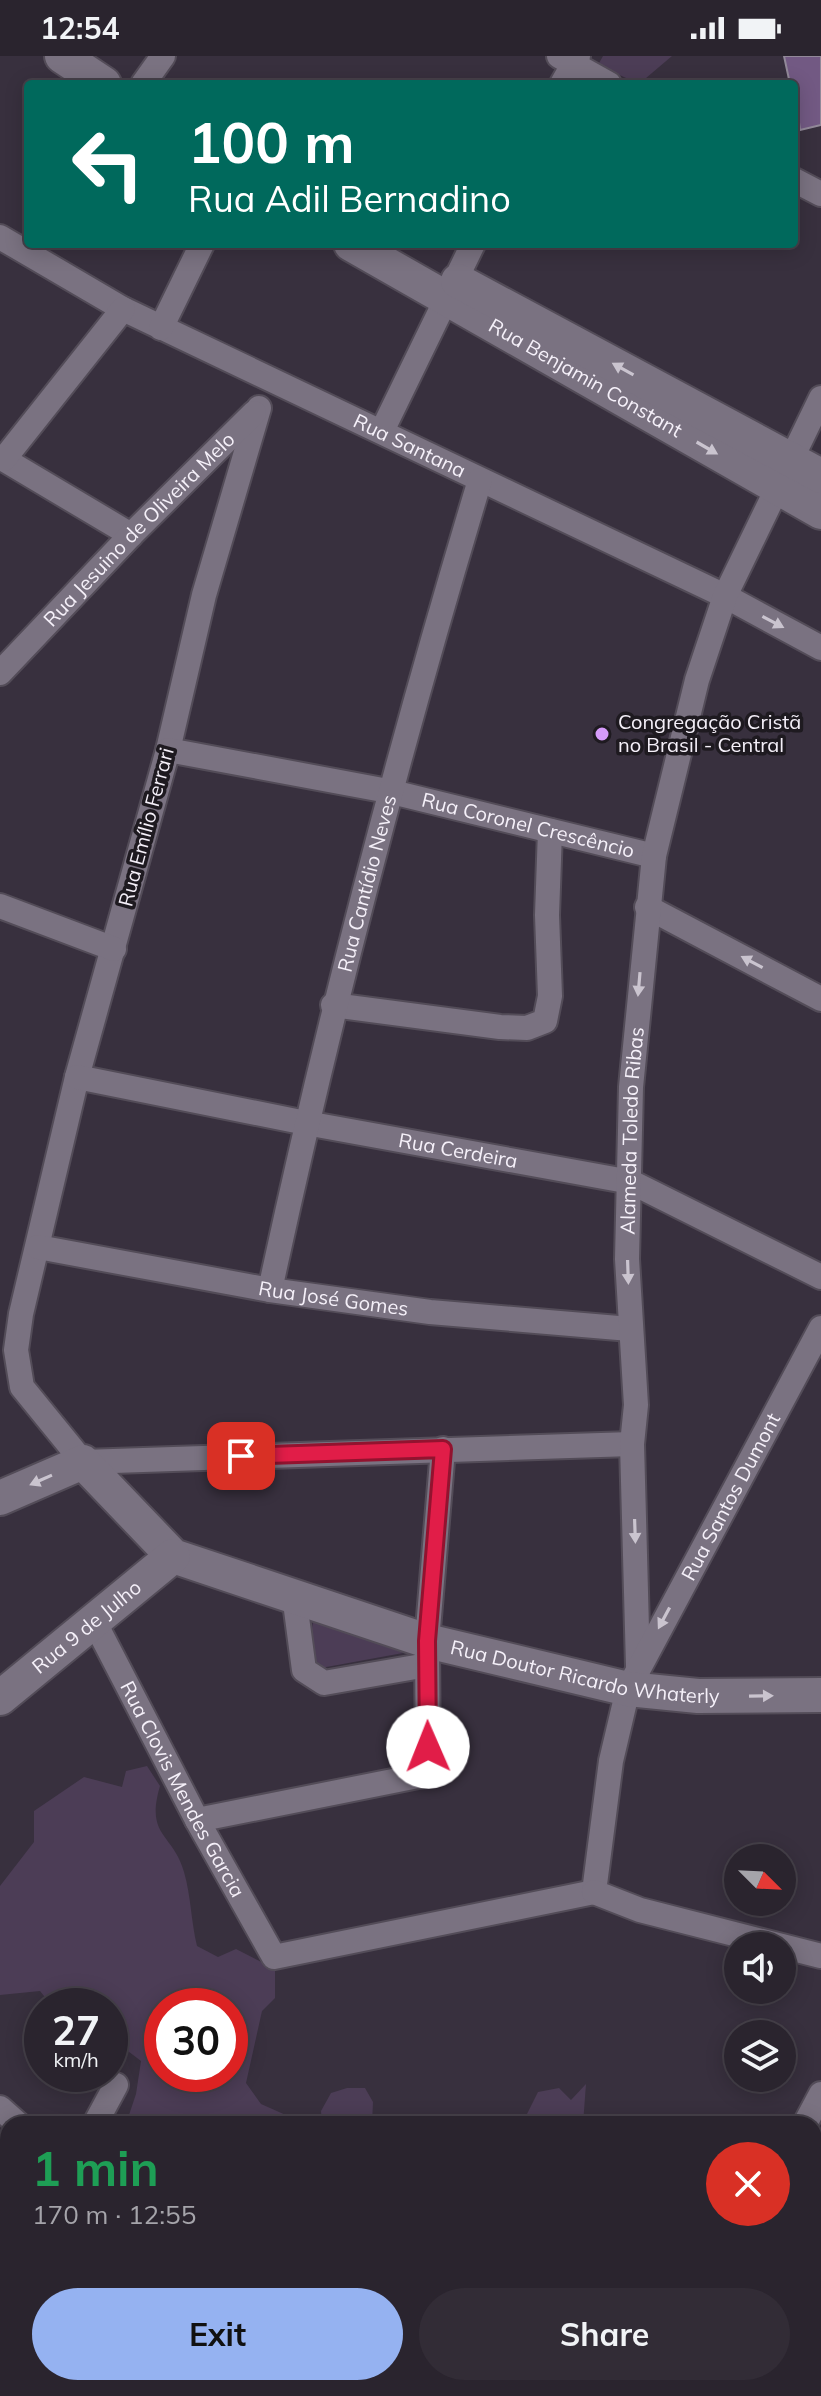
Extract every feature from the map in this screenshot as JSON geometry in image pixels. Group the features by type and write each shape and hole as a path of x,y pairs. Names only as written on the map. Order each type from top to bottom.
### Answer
{"main road":[{"path":"62,56 98,80"},
{"name":"Rua Benjamin Constant","path":"360,248 449,289"},
{"name":"Rua Benjamin Constant","path":"375,248 783,474 821,512"},
{"name":"Rua Benjamin Constant","path":"783,474 821,476"},
{"path":"0,1498 83,1462 173,1556"},
{"name":"Rua Doutor Ricardo Whaterly","path":"173,1556 294,1595 427,1653 633,1677 698,1696 821,1695"},
{"name":"Rua 9 de Julho","path":"0,1698 173,1556"}],"street":[{"path":"146,80 163,56"},
{"path":"568,65 600,80"},
{"path":"798,182 821,194"},
{"name":"Rua Santana","path":"0,237 123,309 725,596 821,648"},
{"path":"161,328 200,248"},
{"path":"382,431 471,248"},
{"path":"123,309 2,458 131,535"},
{"name":"Rua Jesuino de Oliveira Melo","path":"0,673 131,535 259,408 272,380"},
{"name":"Alameda Toledo Ribas","path":"594,1892 611,1761 633,1677 632,1444 636,1405 627,1259 631,1087 654,856 677,752 725,596 821,398"},
{"name":"Rua Emílio Ferrari","path":"83,1462 22,1387 17,1372 21,1314 77,1077 168,750 204,595 259,408"},
{"name":"Rua Cantídio Neves","path":"270,1290 333,1005 388,791 480,480"},
{"name":"Rua Coronel Crescêncio","path":"168,750 388,791 654,856"},
{"path":"333,1005 500,1027 527,1028 545,1021 550,996 547,915 550,831"},
{"path":"0,906 114,949"},
{"path":"647,907 821,999"},
{"name":"Rua Cerdeira","path":"77,1077 306,1123 631,1182 821,1277"},
{"name":"Rua José Gomes","path":"38,1247 270,1290 430,1312 630,1329"},
{"name":"Rua Santos Dumont","path":"633,1677 821,1328"},
{"path":"83,1462 632,1444"},
{"path":"197,1820 428,1774 427,1653 443,1449"},
{"path":"294,1595 304,1670 324,1683 427,1653"},
{"name":"Rua Clovis Mendes Garcia","path":"94,1621 197,1820 274,1957 594,1892"},
{"path":"594,1892 640,1910 821,1956"},
{"path":"99,2116 112,2092"}],"shaded area":[{"path":"603,56 672,56 644,80 630,80 598,65"},
{"path":"314,1617 403,1653 321,1668 311,1644"},
{"path":"147,1766 160,1786 156,1803 158,1825 184,1872 197,1946 218,1957 236,1949 275,1969 275,1998 262,2011 248,2074 248,1988 144,1988 144,2092 248,2092 248,2086 261,2104 288,2116 129,2116 141,2061 128,2051 128,1988 24,1988 24,1993 0,1995 0,1886 34,1842 34,1811 84,1777 122,1787 126,1771"},
{"path":"586,2084 584,2116 526,2116 538,2092 559,2088 571,2100"},
{"path":"347,2088 365,2088 373,2102 372,2116 321,2116 331,2093"}],"building":[{"path":"784,56 821,56 821,125 800,130 798,80 789,80"}],"place":[{"name":"Congregação Cristã no Brasil - Central","path":"602,734"}],"route":[{"path":"241,1456 443,1449 427,1641 428,1747"}]}
